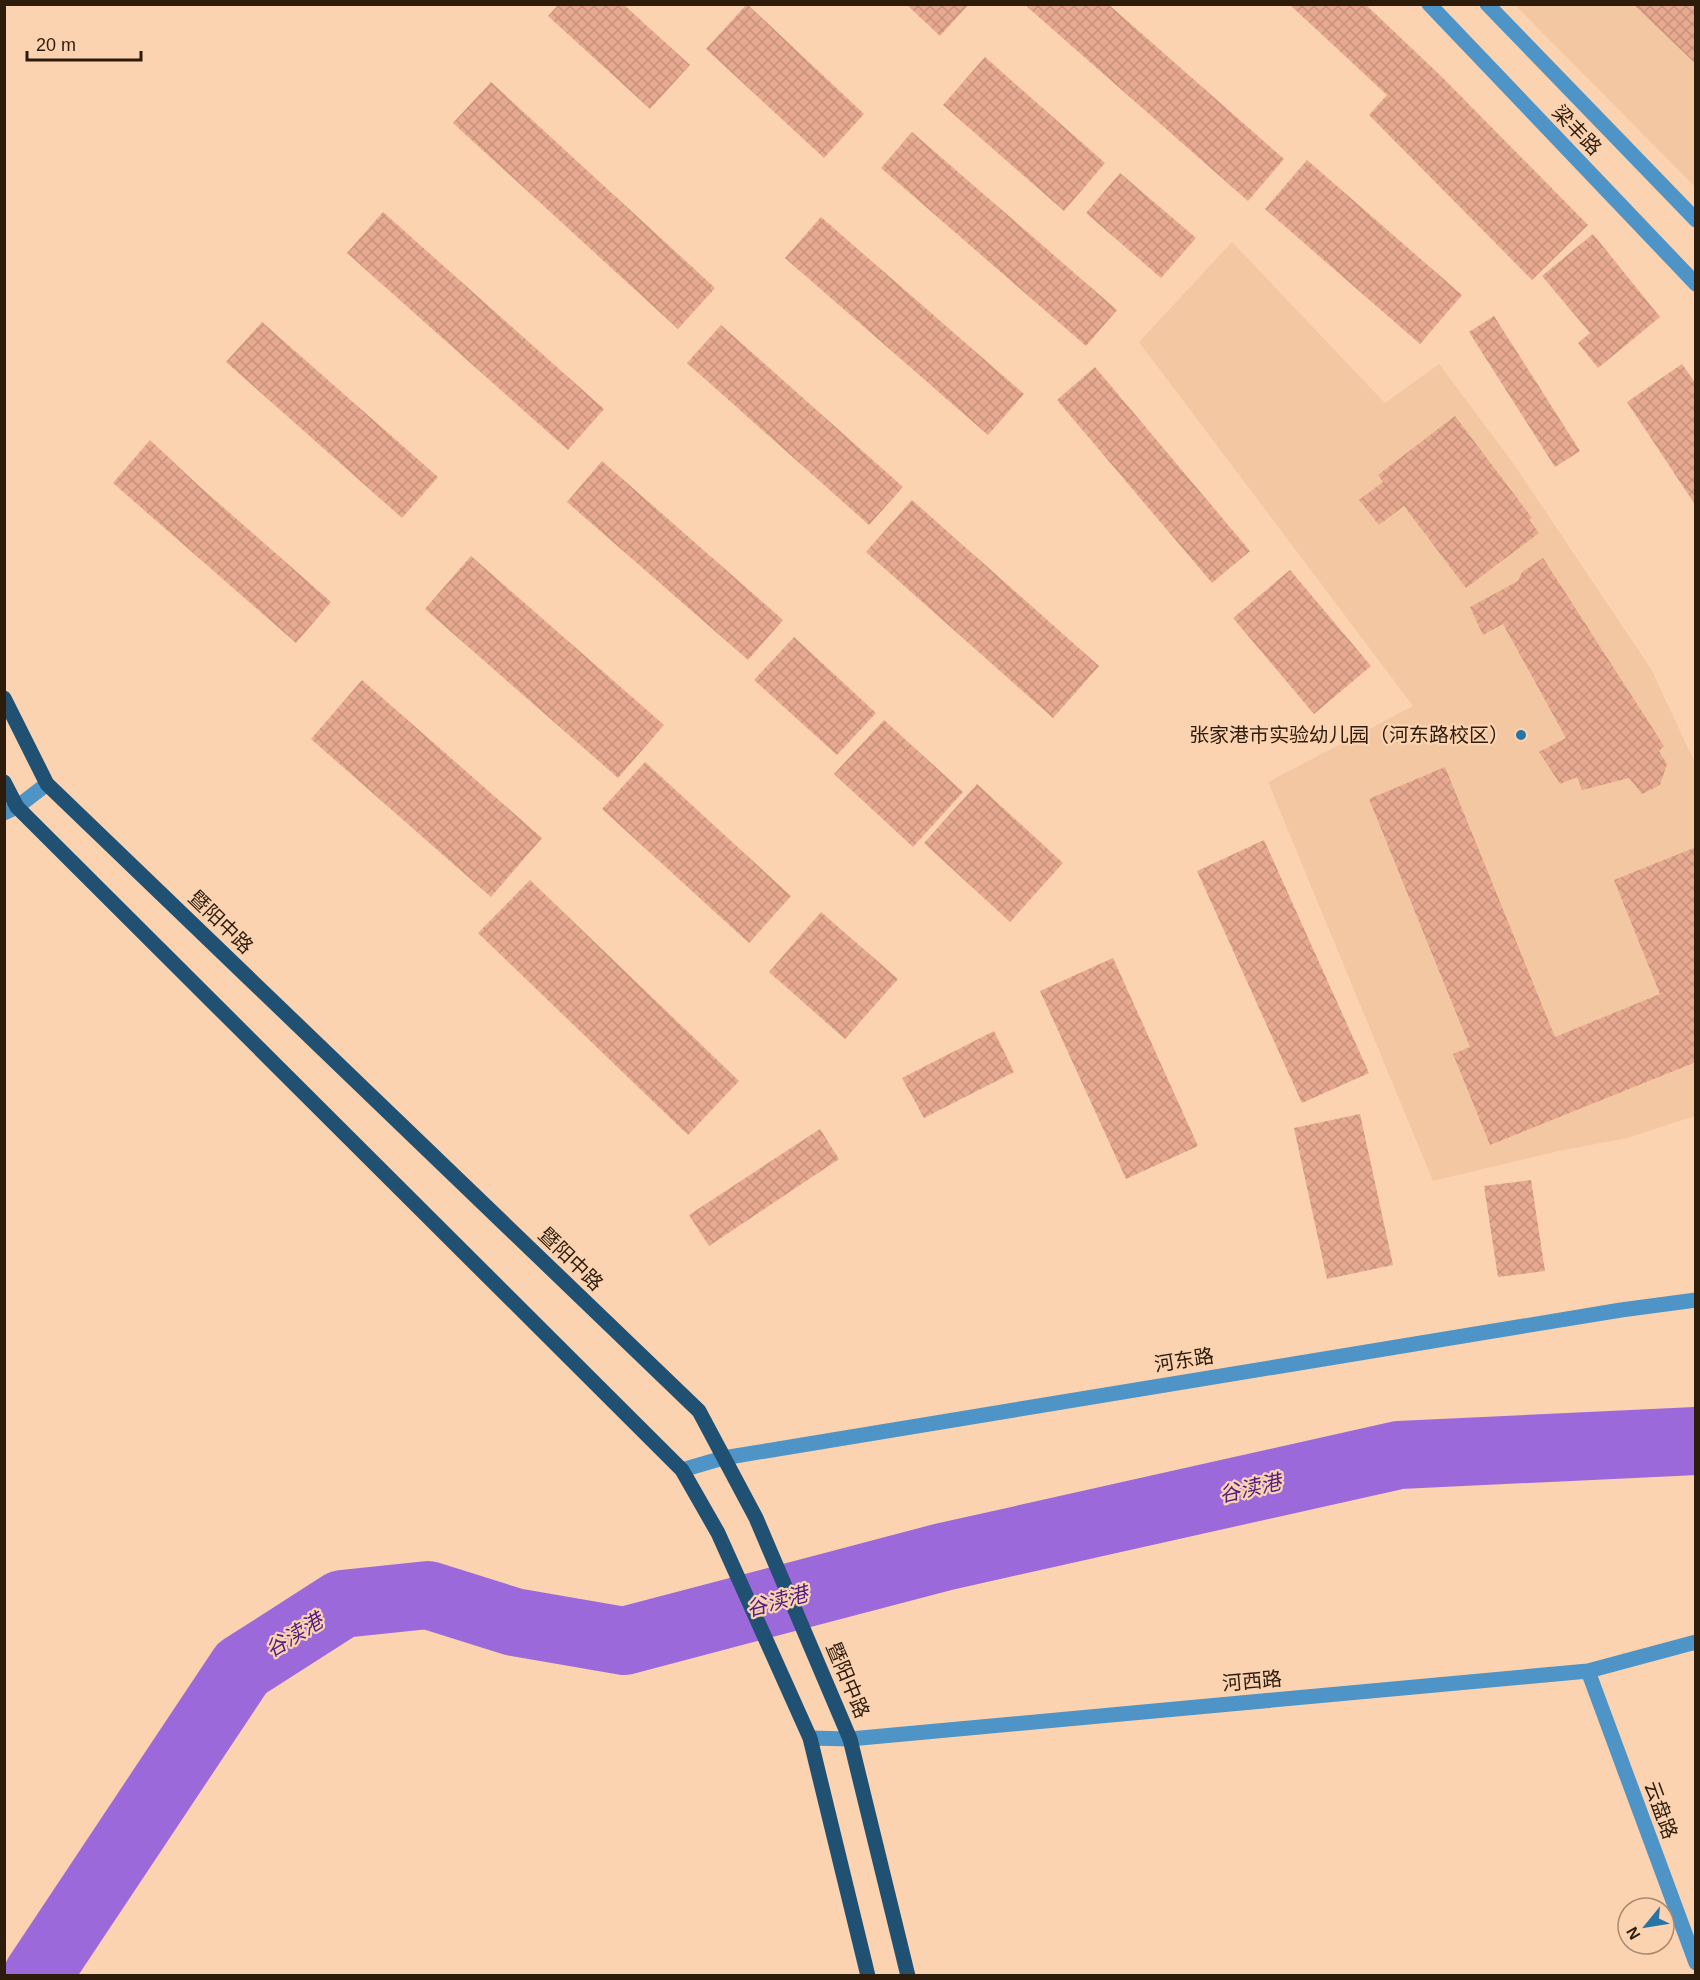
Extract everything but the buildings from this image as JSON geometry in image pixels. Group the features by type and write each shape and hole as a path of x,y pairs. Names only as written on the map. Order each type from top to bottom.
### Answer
{"main road":[{"name":"暨阳中路","path":"4,698 47,784 699,1411 756,1518 850,1739 908,1976"},
{"path":"4,782 11,810 682,1470 718,1533 810,1738 868,1976"}],"street":[{"name":"梁丰路","path":"1429,4 1695,284"},
{"name":"梁丰路","path":"1487,4 1695,220"},
{"path":"11,810 47,784"},
{"name":"河东路","path":"682,1470 723,1458 1621,1310 1695,1300"},
{"name":"河西路","path":"810,1738 850,1739 1588,1671 1695,1642"},
{"name":"云盘路","path":"1588,1671 1695,1963"}],"shaded area":[{"path":"1515,5 1695,5 1695,187"},
{"name":"张家港市实验幼儿园（河东路校区）","path":"1232,242 1385,403 1439,364 1513,463 1651,669 1695,763 1695,1116 1627,1138 1559,1151 1433,1181 1268,782 1413,706 1139,342"}],"waterway":[{"name":"谷渎港","path":"37,1976 242,1668 342,1604 428,1595 514,1622 624,1641 943,1557 1399,1455 1696,1441"}],"place":[{"name":"张家港市实验幼儿园（河东路校区）","path":"1521,735"}]}
